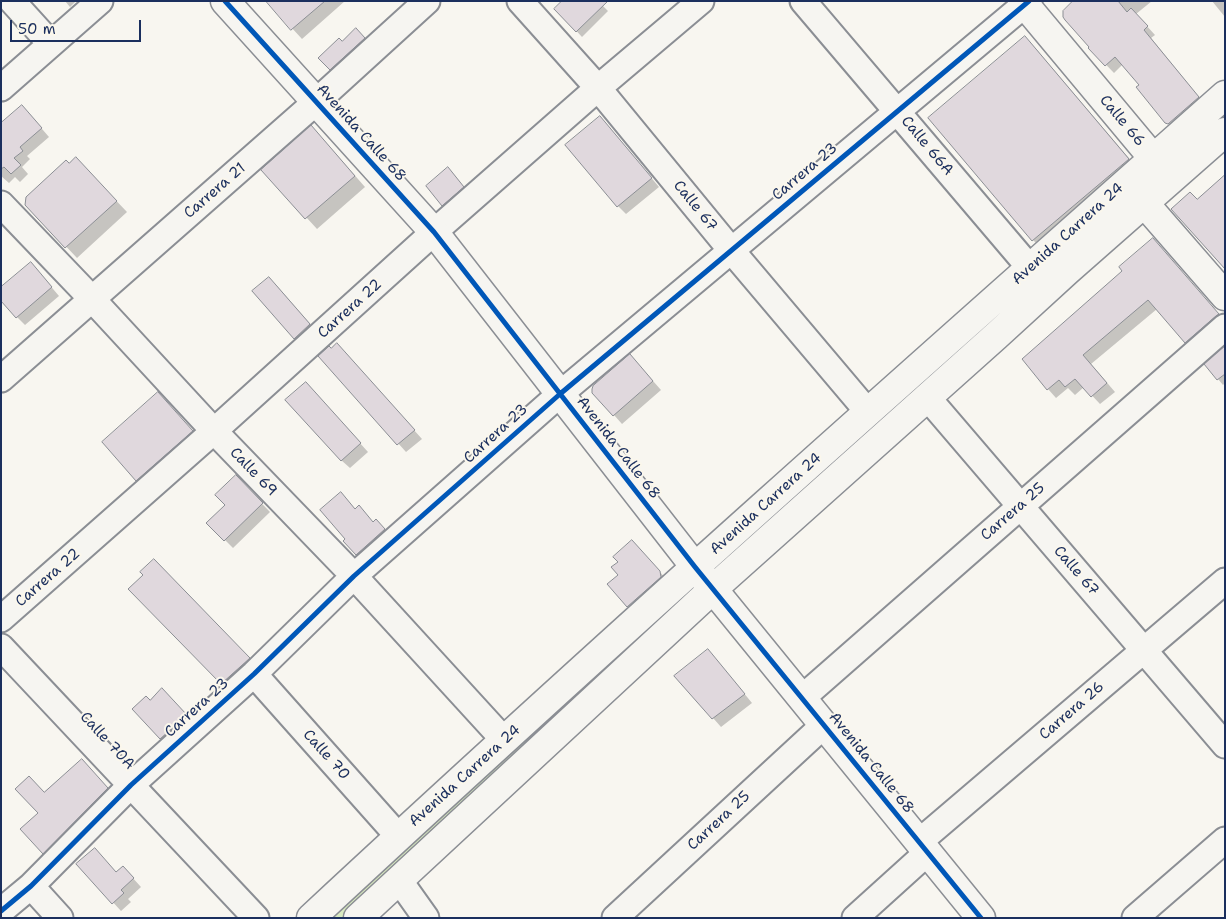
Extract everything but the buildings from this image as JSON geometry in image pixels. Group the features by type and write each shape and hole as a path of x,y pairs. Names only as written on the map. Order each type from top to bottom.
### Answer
{"main road":[{"name":"Avenida Calle 68","path":"225,1 434,232 695,567 982,918"},
{"name":"Calle 66","path":"1026,2 1153,158 1144,203"},
{"name":"Avenida Carrera 24","path":"311,918 695,567 1225,95"},
{"name":"Avenida Carrera 24","path":"358,918 713,589 1067,271 1225,132"},
{"path":"1126,182 1225,296"}],"street":[{"path":"12,1 51,44"},
{"name":"Carrera 21","path":"1,379 316,102 427,1"},
{"name":"Calle 67","path":"520,1 598,88 731,250 868,412"},
{"name":"Carrera 22","path":"1,619 214,431 434,232 598,88 701,1"},
{"name":"Calle 66A","path":"803,1 1030,268"},
{"name":"Carrera 23","path":"1,911 31,886 131,785 254,674 354,576 560,394 1026,2"},
{"path":"1,88 51,44 92,4"},
{"name":"Calle 69","path":"1,204 214,431 354,576 504,740"},
{"name":"Carrera 25","path":"802,698 1225,327"},
{"name":"Calle 67","path":"927,397 1225,745"},
{"name":"Carrera 26","path":"855,918 924,847 1143,650 1225,581"},
{"name":"Calle 70A","path":"1,647 256,918"},
{"name":"Calle 70","path":"254,674 399,836"},
{"name":"Carrera 25","path":"615,918 824,724"},
{"path":"1135,918 1225,840"},
{"path":"399,880 426,918"},
{"path":"31,886 60,918"}],"green space":[{"path":"617,652 623,660 346,918 330,918"}],"cycle path":[{"path":"225,1 434,232 695,567 981,918"},
{"path":"1,911 31,886 131,785 254,674 354,576 560,394 1029,1"}]}
